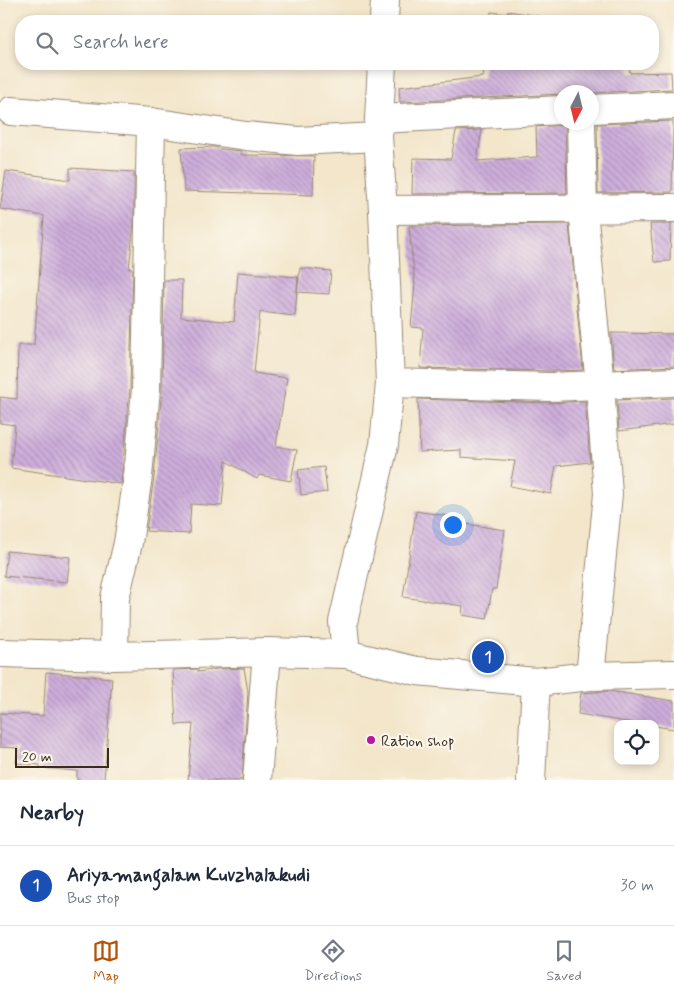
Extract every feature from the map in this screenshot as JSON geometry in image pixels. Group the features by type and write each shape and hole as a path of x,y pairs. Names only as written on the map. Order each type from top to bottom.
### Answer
{"street":[{"path":"384,0 384,15"},
{"path":"346,654 343,622 384,445 390,383 378,128 382,70"},
{"path":"599,109 674,105"},
{"path":"11,111 152,122 246,136 298,141 345,139 378,128 554,111"},
{"path":"114,645 115,598 128,542 138,476 146,389 152,122"},
{"path":"581,130 583,210 600,386 608,494 590,676"},
{"path":"383,210 674,208"},
{"path":"390,383 550,387 674,382"},
{"path":"0,653 114,645 346,654 417,671 536,682 590,676 674,674"},
{"path":"257,780 267,652"},
{"path":"531,780 536,682"}],"building":[{"path":"508,11 532,15 491,15 491,12 507,14"},
{"path":"484,70 630,70 630,73 671,72 672,89 599,93 599,85 554,85 554,94 400,102 399,87 483,77"},
{"path":"673,121 672,192 598,193 597,130 599,130 599,124"},
{"path":"554,126 554,130 565,130 567,193 412,194 413,158 451,159 456,131 482,130 477,161 537,157 536,127"},
{"path":"214,147 241,151 241,155 314,156 313,195 184,191 181,148"},
{"path":"70,168 134,172 134,221 129,269 133,269 130,388 121,484 11,468 15,425 0,423 0,397 17,399 18,345 34,345 44,216 0,209 6,171 70,180"},
{"path":"569,224 583,370 420,368 423,328 411,327 415,284 409,226"},
{"path":"650,224 671,224 670,261 654,262"},
{"path":"300,268 331,271 329,294 297,292"},
{"path":"238,272 298,277 295,316 260,312 254,373 287,378 276,446 297,450 291,481 259,475 257,479 226,461 222,506 191,504 189,534 146,531 154,477 162,390 164,280 182,280 181,317 234,322"},
{"path":"611,333 674,334 674,366 614,369"},
{"path":"674,398 674,424 619,431 617,400"},
{"path":"418,399 550,403 585,401 590,462 556,466 551,494 510,486 515,461 461,457 461,450 420,452"},
{"path":"324,467 327,492 301,495 298,470"},
{"path":"416,511 454,517 453,522 505,530 496,589 492,589 487,619 462,615 463,606 403,597"},
{"path":"7,551 70,557 67,582 4,576"},
{"path":"244,668 248,692 242,780 188,780 193,724 176,725 173,670 198,669 198,672"},
{"path":"46,672 112,678 104,780 77,780 77,771 40,768 40,765 16,763 18,748 0,747 0,713 43,716"},
{"path":"609,691 674,701 674,729 659,727 659,720 615,720 578,714 581,693"}],"place":[{"name":"Ariyamangalam Kuvzhalakudi","path":"488,657"},
{"name":"Ration shop","path":"371,740"}]}
